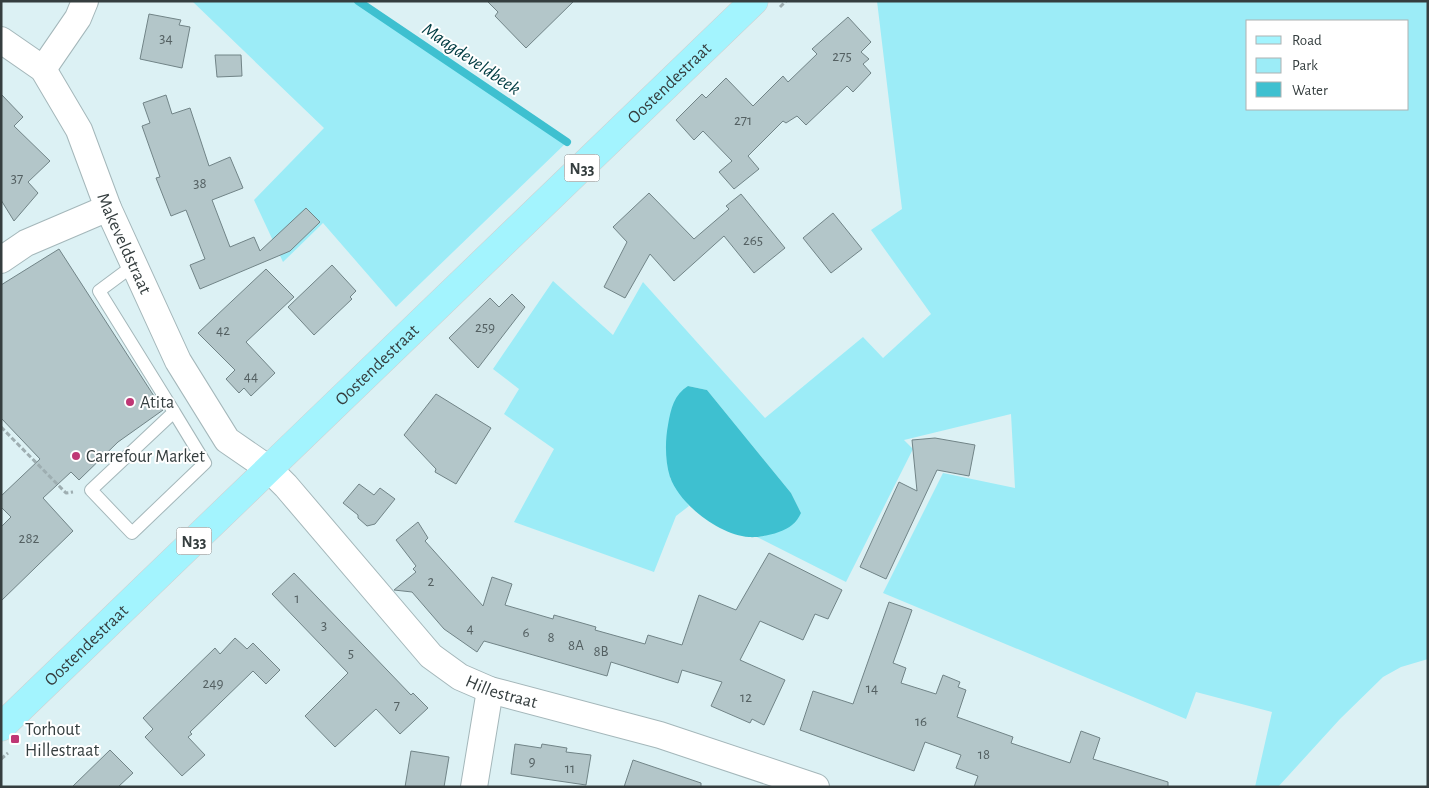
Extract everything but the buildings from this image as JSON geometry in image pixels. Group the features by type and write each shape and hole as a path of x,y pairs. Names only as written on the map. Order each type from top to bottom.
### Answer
{"main road":[{"name":"Oostendestraat","path":"1,727 754,1"}],"street":[{"path":"1,40 43,69 78,18 85,1"},
{"name":"Makeveldstraat","path":"43,69 79,130 108,208 178,361 227,440 269,469"},
{"path":"1,260 26,243 108,208"},
{"name":"Hillestraat","path":"269,469 431,656 460,677 490,690 660,735 816,787"},
{"path":"474,787 490,690"}],"lane":[{"path":"134,266 99,291 174,412 204,463 132,533 91,490 174,412"}],"path":[{"path":"1,427 66,493 91,490"}],"green space":[{"path":"192,1 358,1 567,142 396,307 323,223 283,262 254,200 324,128"},
{"path":"877,1 1428,1 1428,659 1401,667 1383,677 1340,719 1278,787 1255,787 1272,712 1196,692 1186,719 883,593 943,473 1015,488 1011,414 904,440 913,449 846,582 757,537 764,536 801,513 791,493 707,390 688,386 670,478 689,506 676,516 654,572 514,522 554,449 504,414 519,389 493,369 553,281 613,335 643,282 765,418 863,337 883,358 931,314 871,230 902,209"}],"water":[{"path":"688,386 707,390 791,493 801,513 788,528 765,536 749,537 738,535 714,525 702,517 682,498 670,477 666,458 666,444 672,408 676,398"}],"waterway":[{"name":"Maagdeveldbeek","path":"358,1 567,142"}],"place":[{"name":"Atita","path":"130,402"},
{"name":"Carrefour Market","path":"76,456"},
{"name":"Torhout Hillestraat","path":"15,739"}]}
